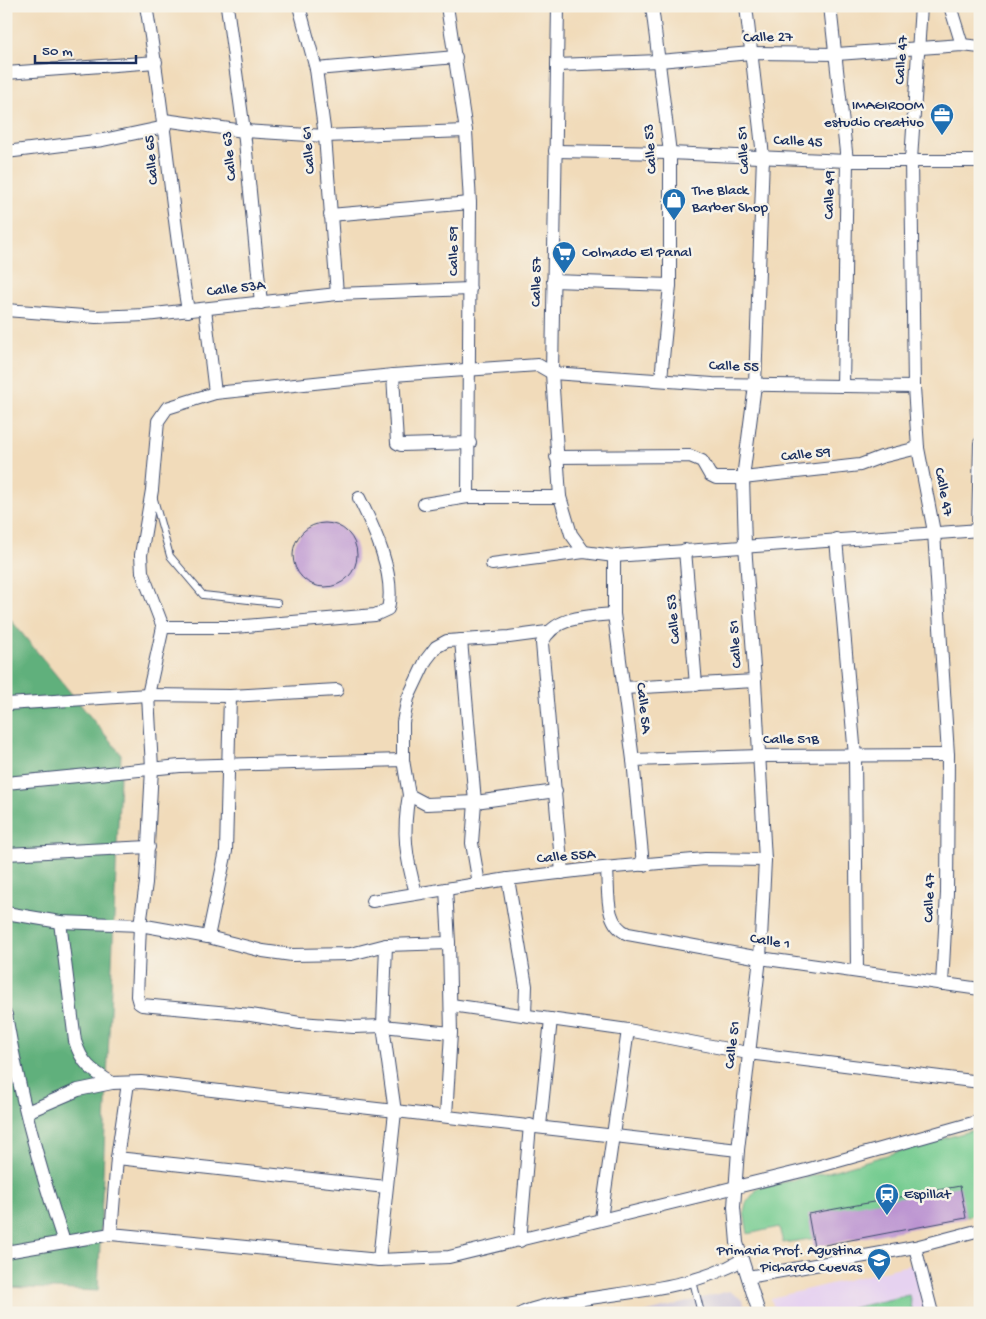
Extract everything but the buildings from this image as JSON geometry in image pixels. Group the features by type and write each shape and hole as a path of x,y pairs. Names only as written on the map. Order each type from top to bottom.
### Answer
{"street":[{"name":"Calle 65","path":"146,6 156,62 178,248 188,311"},
{"name":"Calle 63","path":"227,6 244,131 262,303"},
{"name":"Calle 61","path":"299,6 316,68 325,136 337,294"},
{"name":"Calle 59","path":"447,6 466,131 470,204 468,370 470,443 468,497"},
{"name":"Calle 57","path":"558,6 552,373 560,497 571,534 584,552"},
{"name":"Calle 53","path":"652,6 670,153 670,285 662,379"},
{"name":"Calle 51","path":"746,6 762,156 754,385 743,478 745,545 756,681 765,860 760,958 748,1053 735,1187 736,1229 742,1260 759,1313"},
{"name":"Calle 49","path":"830,6 837,54 847,161 843,386"},
{"name":"Calle 47","path":"921,6 920,47 911,160 914,387 918,448 934,532 948,755 947,893 942,984"},
{"path":"950,6 962,45"},
{"name":"Calle 27","path":"557,65 659,61 751,53 837,54 920,47 962,45 980,47"},
{"path":"316,68 456,57"},
{"path":"6,73 156,62"},
{"path":"6,152 103,140 164,123 244,131 325,136 466,131"},
{"name":"Calle 45","path":"555,151 762,156 847,161 980,161"},
{"path":"330,215 470,204"},
{"path":"553,281 670,285"},
{"name":"Calle 53A","path":"6,310 96,317 188,311 337,294 470,289"},
{"path":"205,309 215,393"},
{"name":"Calle 55","path":"163,627 142,572 141,555 152,490 158,420 167,408 215,393 393,375 538,365 552,373 754,385 914,387"},
{"path":"393,375 397,443 401,445 470,443"},
{"path":"492,564 584,552 614,556 934,532 979,533 980,443"},
{"name":"Calle 59","path":"556,457 690,456 702,461 710,475 716,478 743,478 860,465 881,457 918,448"},
{"path":"424,504 468,497 560,497"},
{"path":"359,498 380,540 391,598 388,609 375,615 234,627 163,627 148,695 152,768 149,847 140,925 138,1003 142,1005 251,1015 300,1023 354,1027 383,1026 451,1032"},
{"path":"836,539 855,756 857,971"},
{"name":"Calle 53","path":"685,550 696,685"},
{"name":"Calle 5A","path":"614,556 614,614 633,760 643,865"},
{"path":"562,873 542,643 547,632 557,624 578,618 614,614"},
{"path":"416,893 408,865 404,822 409,796 403,760 403,722 408,698 418,675 436,647 447,641 509,637 547,632"},
{"path":"461,640 475,802 472,843 479,884"},
{"path":"624,688 756,681"},
{"path":"7,704 148,695 230,696 337,690"},
{"path":"208,937 226,851 230,696"},
{"name":"Calle 51B","path":"633,760 760,756 948,755"},
{"path":"6,783 152,768 403,760"},
{"path":"409,796 426,804 475,802 556,791"},
{"path":"6,854 149,847"},
{"name":"Calle 55A","path":"372,901 562,873 706,859 765,860"},
{"name":"Calle 1","path":"608,870 611,918 620,931 628,934 760,958 980,989"},
{"path":"508,880 526,986 525,1015"},
{"path":"446,889 451,1005 446,1116"},
{"path":"6,913 60,922 140,925 208,937 263,951 292,955 351,954 386,946 449,943"},
{"path":"60,922 75,1040 80,1058 112,1083"},
{"path":"379,1260 395,1112 383,1026 386,946"},
{"path":"451,1005 628,1030 748,1053 980,1082"},
{"path":"6,1015 16,1074 44,1180 64,1242"},
{"path":"520,1241 551,1019"},
{"path":"602,1219 612,1135 628,1030"},
{"path":"27,1112 78,1090 112,1083 128,1083 535,1125 738,1150"},
{"path":"111,1234 117,1158 128,1083"},
{"path":"6,1252 111,1234 379,1260 449,1257 735,1187 980,1122"},
{"path":"117,1158 386,1187"},
{"path":"748,1278 915,1247 980,1230"},
{"path":"915,1247 932,1313"},
{"path":"522,1313 560,1304 693,1280 723,1271 742,1260"}],"lane":[{"path":"152,490 170,556 203,595 277,603"},
{"path":"693,1280 701,1313"}],"shaded area":[{"name":"Primaria Prof. Agustina Pichardo Cuevas","path":"913,1264 925,1313 775,1313 771,1298"},
{"path":"729,1291 743,1300 746,1313 644,1313"}],"green space":[{"path":"6,614 121,754 98,1291 6,1287"},
{"path":"980,1128 980,1214 783,1243 779,1227 748,1234 744,1212 746,1203 758,1188 825,1173"},
{"path":"909,1295 913,1313 849,1313 848,1309"}],"place":[{"name":"IMAGIROOM estudio creativo","path":"942,136"},
{"name":"The Black Barber Shop","path":"674,221"},
{"name":"Colmado El Panal","path":"564,274"},
{"name":"Espillat","path":"887,1216"},
{"name":"Primaria Prof. Agustina Pichardo Cuevas","path":"879,1281"}]}
